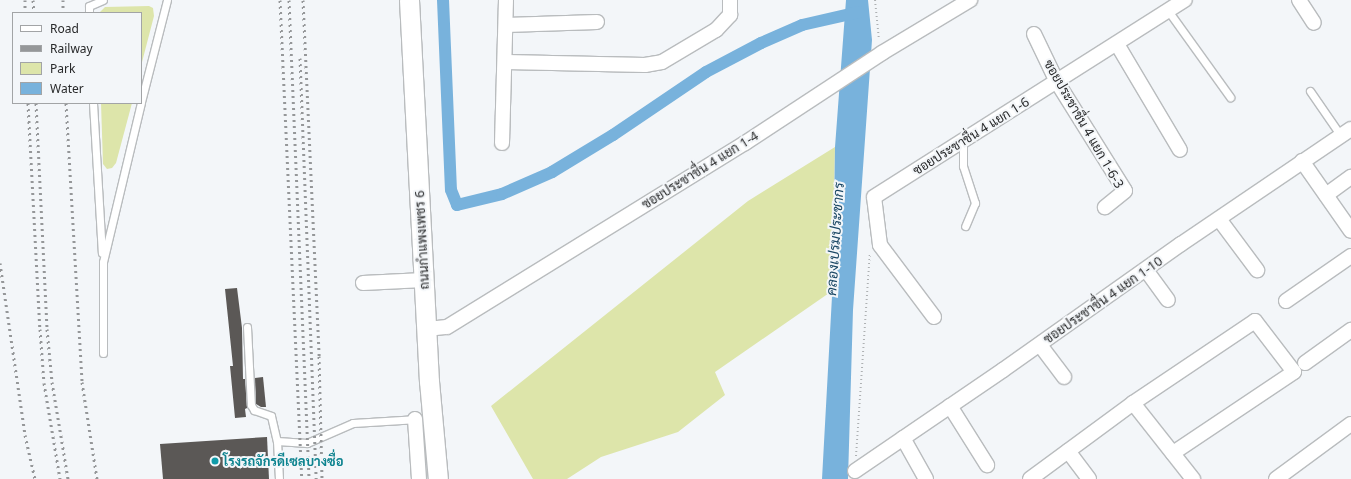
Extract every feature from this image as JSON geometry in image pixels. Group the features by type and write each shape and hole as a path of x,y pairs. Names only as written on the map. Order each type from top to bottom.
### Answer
{"street":[{"name":"ถนนกำแพงเพชร 6","path":"409,0 424,280 432,329 448,479"},
{"name":"ถนนกำแพงเพชร 6","path":"420,0 432,329 424,419 438,479"},
{"path":"502,143 506,62 506,0"},
{"path":"506,62 646,65 662,62 716,30 730,15 730,0"},
{"name":"ซอยประชาชื่น 4 แยก 1-4","path":"432,329 447,327 745,143 882,53 970,0"},
{"path":"1299,0 1314,23"},
{"name":"ซอยประชาชื่น 4 แยก 1-6","path":"934,317 880,245 874,197 1169,12 1182,1"},
{"path":"506,25 597,22"},
{"name":"ซอยประชาชื่น 4 แยก 1-6-3","path":"1034,34 1056,82 1125,192 1105,207"},
{"path":"1117,44 1180,150"},
{"name":"ซอยประชาชื่น 4 แยก 1-10","path":"855,471 1040,345 1302,161 1346,133"},
{"path":"1302,161 1351,231"},
{"path":"1326,195 1351,177"},
{"path":"1219,219 1257,270"},
{"path":"1286,301 1351,256"},
{"path":"1146,270 1168,300"},
{"path":"363,283 424,280"},
{"path":"1030,479 1134,403 1255,321 1300,367"},
{"path":"1173,453 1300,367 1351,330"},
{"path":"1040,345 1064,377"},
{"path":"1134,403 1193,479"},
{"path":"950,406 987,465"},
{"path":"419,479 424,419"},
{"path":"1276,479 1351,424"},
{"path":"903,438 926,479"},
{"path":"1068,451 1089,479"}],"lane":[{"path":"89,12 89,6 103,0"},
{"path":"142,98 167,0"},
{"path":"1169,12 1230,97"},
{"path":"1310,91 1346,133"},
{"path":"93,104 103,262 103,353"},
{"path":"103,262 141,104"},
{"path":"963,141 963,166 975,203 965,226"},
{"path":"247,327 251,405 254,410 271,416 277,441 280,479"},
{"path":"277,441 307,443 353,423 424,419"}],"path":[{"path":"875,0 876,22 882,53"},
{"path":"855,471 870,251"}],"green space":[{"path":"149,6 153,8 154,16 142,62 142,12 100,12 105,7"},
{"path":"101,104 132,104 116,163 112,168 107,169 103,164"},
{"path":"835,147 832,291 715,372 725,395 678,432 601,457 567,479 533,479 491,406 748,201"}],"water":[{"name":"คลองเปรมประชากร","path":"846,0 868,0 872,40 853,310 848,479 822,479 833,278 835,147"}],"building":[{"path":"237,288 242,328 243,379 245,379 247,408 245,409 246,417 235,418 230,366 233,366 225,289"},
{"path":"263,377 266,407 261,407 256,404 255,378"},
{"name":"โรงรถจักรดีเซลบางซื่อ","path":"267,437 269,479 163,479 160,444"}],"waterway":[{"path":"443,0 451,190 457,205 502,194 552,172 613,135 706,72 761,43 802,25 859,12"}],"railway":[{"path":"25,0 25,12"},
{"path":"33,0 34,12"},
{"path":"63,0 63,12"},
{"path":"280,0 302,479"},
{"path":"289,0 309,479"},
{"path":"303,0 319,356 322,479"},
{"path":"300,58 316,479"},
{"path":"28,104 44,383 60,479"},
{"path":"36,104 47,329 52,382 68,479"},
{"path":"66,104 82,382 97,479"},
{"path":"0,263 25,435 35,479"}],"place":[{"name":"โรงรถจักรดีเซลบางซื่อ","path":"215,461"}]}
